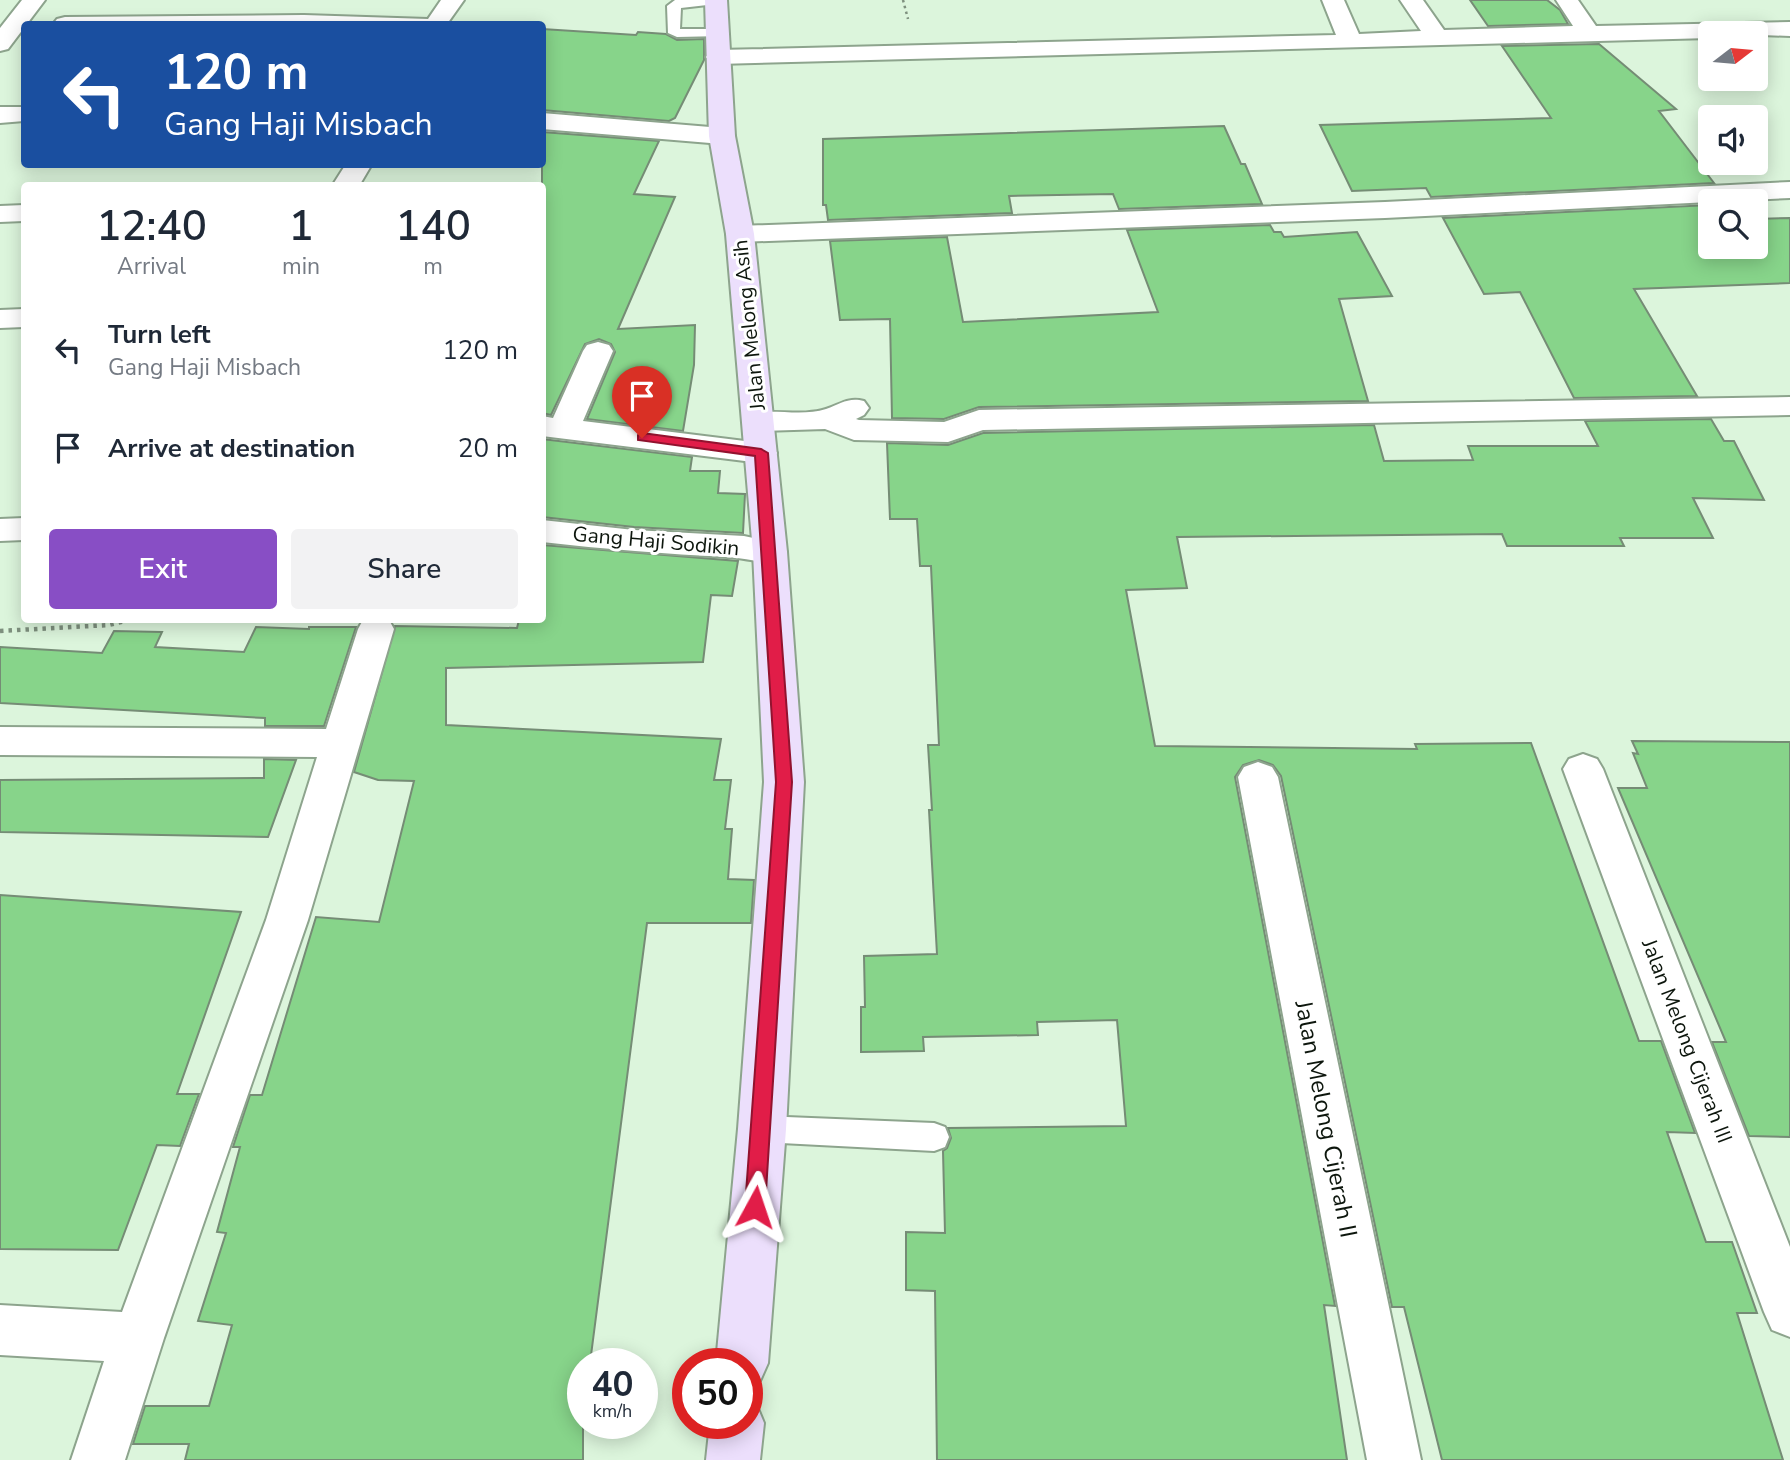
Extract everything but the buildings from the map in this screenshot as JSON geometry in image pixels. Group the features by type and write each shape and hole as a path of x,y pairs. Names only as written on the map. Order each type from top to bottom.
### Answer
{"main road":[{"name":"Jalan Melong Asih","path":"717,28 722,136 740,234 760,437 784,782 762,1129 743,1348"},
{"path":"733,1460 735,1439"}],"street":[{"path":"21,21 34,0"},
{"path":"438,21 453,0"},
{"path":"1333,0 1351,42"},
{"path":"1411,0 1438,38"},
{"path":"1567,0 1589,33"},
{"path":"1754,7 1787,33"},
{"path":"0,44 19,25"},
{"path":"717,28 1351,42 1589,33 1787,33"},
{"path":"717,28 1565,46"},
{"path":"0,115 21,114"},
{"path":"546,121 722,136"},
{"path":"740,234 1399,209 1790,190"},
{"path":"0,214 21,213"},
{"path":"0,319 21,318"},
{"path":"598,351 554,426 760,437 830,419 854,430 948,432 979,421 1790,405"},
{"path":"0,530 21,529"},
{"name":"Gang Haji Sodikin","path":"546,531 634,541 744,547 770,552"},
{"path":"98,1460 138,1338 288,920 376,629"},
{"path":"0,741 340,743"},
{"name":"Jalan Melong Cijerah III","path":"1583,769 1790,1312"},
{"name":"Jalan Melong Cijerah II","path":"1258,777 1394,1460"},
{"path":"0,1330 138,1338"}],"lane":[{"path":"762,1129 934,1137"}],"path":[{"path":"0,631 117,623"}],"route":[{"path":"642,438 761,453 784,782 755,1207"}]}
